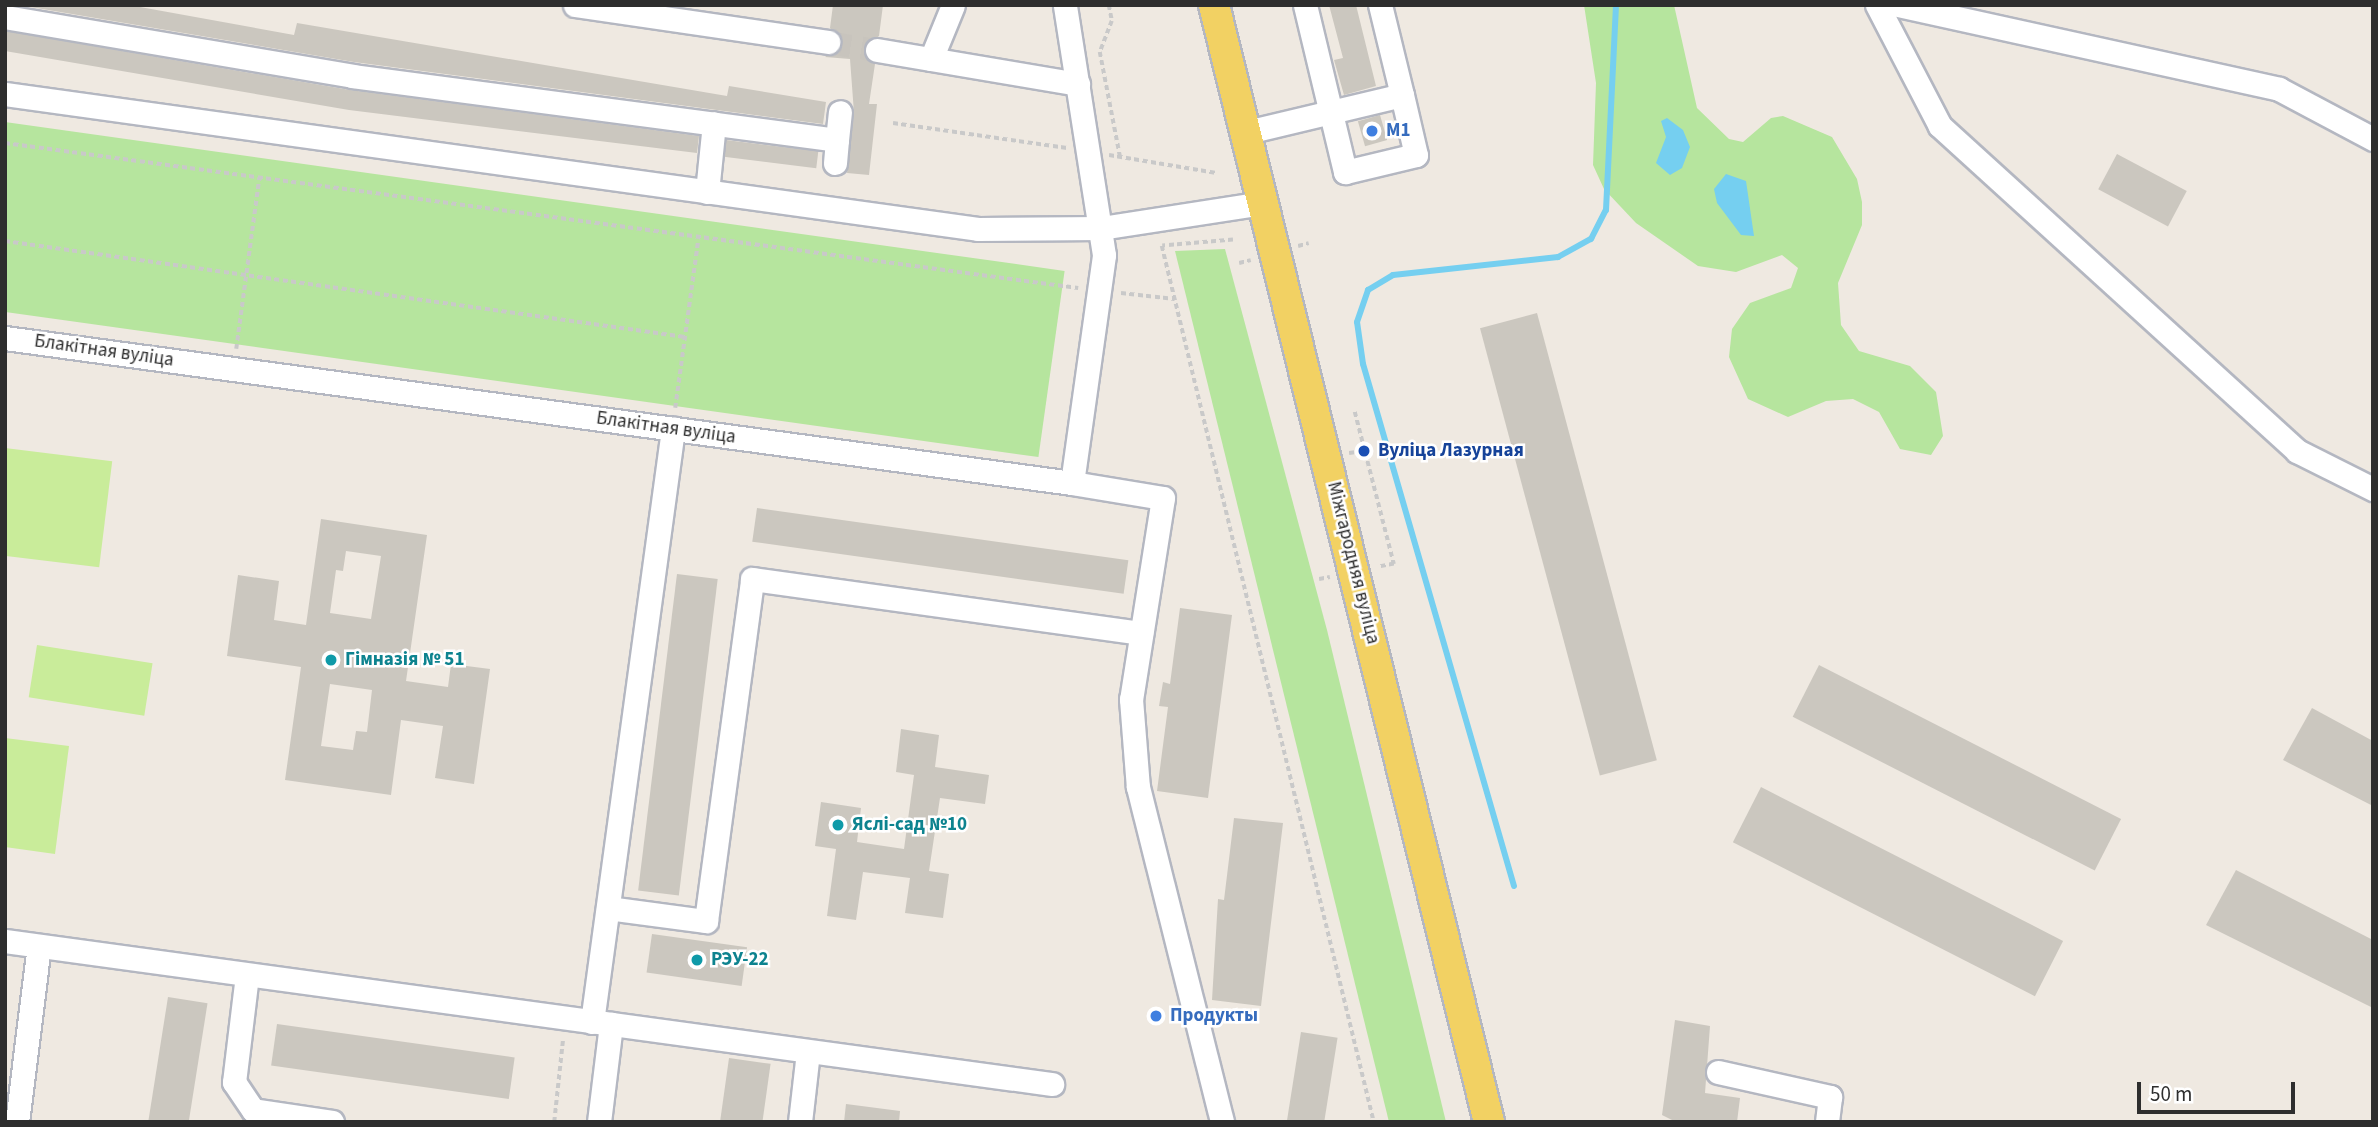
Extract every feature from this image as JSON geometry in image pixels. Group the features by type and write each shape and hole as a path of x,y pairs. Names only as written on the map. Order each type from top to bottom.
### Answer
{"main road":[{"name":"Міжгародняя вуліца","path":"1214,5 1489,1122"}],"street":[{"path":"575,5 828,42"},
{"path":"931,60 953,5"},
{"path":"1065,5 1101,228 1099,290 1072,483"},
{"path":"1305,5 1345,172 1416,155 1380,5"},
{"path":"1877,5 1940,127 2297,452 2373,489"},
{"path":"1898,5 2278,89 2373,139"},
{"path":"5,17 352,76 714,123 836,151 840,112"},
{"path":"877,50 1078,84"},
{"path":"5,94 978,229 1101,228 1262,203"},
{"path":"1247,132 1402,95"},
{"path":"707,192 714,123"},
{"name":"Блакітная вуліца","path":"5,338 1072,483 1163,498 1141,633"},
{"path":"599,1122 601,1023 608,908 673,429"},
{"path":"608,908 706,920 752,579 1141,633 1131,699 1138,787 1222,1122"},
{"path":"5,941 1052,1084"},
{"path":"17,1122 39,946"},
{"path":"247,975 234,1082 253,1110 332,1122"},
{"path":"800,1122 808,1052"},
{"path":"1718,1072 1830,1097 1827,1122"}],"path":[{"path":"1110,5 1112,21 1100,52 1120,156"},
{"path":"893,123 1088,151 1216,173"},
{"path":"5,143 698,240 1175,299"},
{"path":"233,369 259,178"},
{"path":"673,429 698,240"},
{"path":"1233,240 1162,246 1374,1122"},
{"path":"5,241 685,337"},
{"path":"1295,247 1309,243"},
{"path":"1239,263 1251,260"},
{"path":"1354,412 1394,564 1375,568"},
{"path":"1319,579 1333,576"},
{"path":"554,1122 566,1018"},
{"path":"471,1122 496,1122"}],"green space":[{"path":"1584,5 1674,5 1697,108 1729,139 1743,142 1771,118 1783,116 1832,137 1857,179 1862,202 1862,225 1838,283 1841,325 1859,351 1910,366 1936,392 1943,436 1931,455 1900,449 1879,412 1853,399 1826,401 1788,417 1748,399 1729,357 1732,329 1750,303 1791,288 1798,268 1782,255 1736,272 1698,266 1636,223 1604,189 1593,165 1596,83"},
{"path":"5,122 1065,271 1038,457 5,312"},
{"path":"1225,249 1327,630 1446,1122 1389,1122 1175,251"},
{"path":"5,448 112,461 99,567 5,556"},
{"path":"37,645 153,663 144,716 29,697"},
{"path":"5,738 69,746 55,854 5,847"}],"water":[{"path":"1667,118 1683,130 1690,147 1682,168 1670,175 1656,163 1666,137 1661,121"},
{"path":"1726,174 1746,181 1754,236 1741,235 1717,203 1714,189"}],"building":[{"path":"19,5 129,5 294,35 297,23 727,96 729,86 826,102 823,124 354,62"},
{"path":"833,5 883,5 879,36 863,48 875,64 869,104 877,104 869,175 847,173 854,113 850,59 825,57 842,43 830,28"},
{"path":"1329,5 1356,5 1376,86 1344,95 1334,60 1343,58"},
{"path":"5,31 350,90 699,136 697,153 349,110 5,51"},
{"path":"1380,115 1387,140 1365,146 1358,121"},
{"path":"726,140 818,151 816,168 724,157"},
{"path":"2117,154 2187,191 2168,226 2098,189"},
{"path":"1537,313 1657,760 1600,775 1480,328"},
{"path":"757,508 1128,560 1124,594 752,542"},
{"name":"Гімназія № 51","path":"321,519 427,535 406,681 448,687 451,664 490,669 474,784 435,778 443,726 401,720 391,795 285,780 301,667 227,656 238,575 279,581 274,620 306,625","holes":["346,551 381,556 371,619 330,613 336,570 343,571","330,684 372,690 367,732 356,731 353,750 321,746"]},
{"path":"677,574 718,579 679,896 638,891"},
{"path":"1180,608 1232,615 1208,798 1157,791 1168,707 1159,706 1163,682 1170,684"},
{"path":"1819,665 2121,819 2095,871 1793,717"},
{"path":"2312,708 2373,741 2373,806 2283,760"},
{"name":"Яслі-сад №10","path":"901,729 939,735 935,767 989,775 985,804 940,798 929,871 949,874 943,918 905,913 910,878 863,872 856,920 827,916 836,849 815,846 821,802 861,808 857,842 904,849 914,775 896,772"},
{"path":"1761,787 2063,941 2035,996 1733,842"},
{"path":"1234,818 1283,823 1261,1006 1212,1000 1218,899 1224,900"},
{"path":"2236,870 2373,940 2373,1008 2206,925"},
{"name":"РЭУ-22","path":"652,934 747,947 742,986 647,973"},
{"path":"168,997 208,1003 189,1122 148,1121"},
{"path":"1675,1020 1710,1026 1705,1093 1740,1098 1737,1122 1676,1122 1662,1115"},
{"path":"277,1024 515,1057 509,1099 271,1066"},
{"path":"1301,1032 1338,1038 1324,1122 1287,1122"},
{"path":"729,1058 771,1064 762,1122 720,1121"},
{"path":"846,1104 900,1111 899,1122 844,1122"}],"waterway":[{"path":"1514,886 1363,364 1357,322 1368,290 1393,275 1558,257 1591,239 1606,210 1616,5"}],"tunnel":[{"path":"828,42 877,50"}],"place":[{"name":"М1","path":"1372,131"},
{"name":"Вуліца Лазурная","path":"1364,451"},
{"name":"Гімназія № 51","path":"331,660"},
{"name":"Яслі-сад №10","path":"838,825"},
{"name":"РЭУ-22","path":"697,960"},
{"name":"Продукты","path":"1156,1016"}]}
